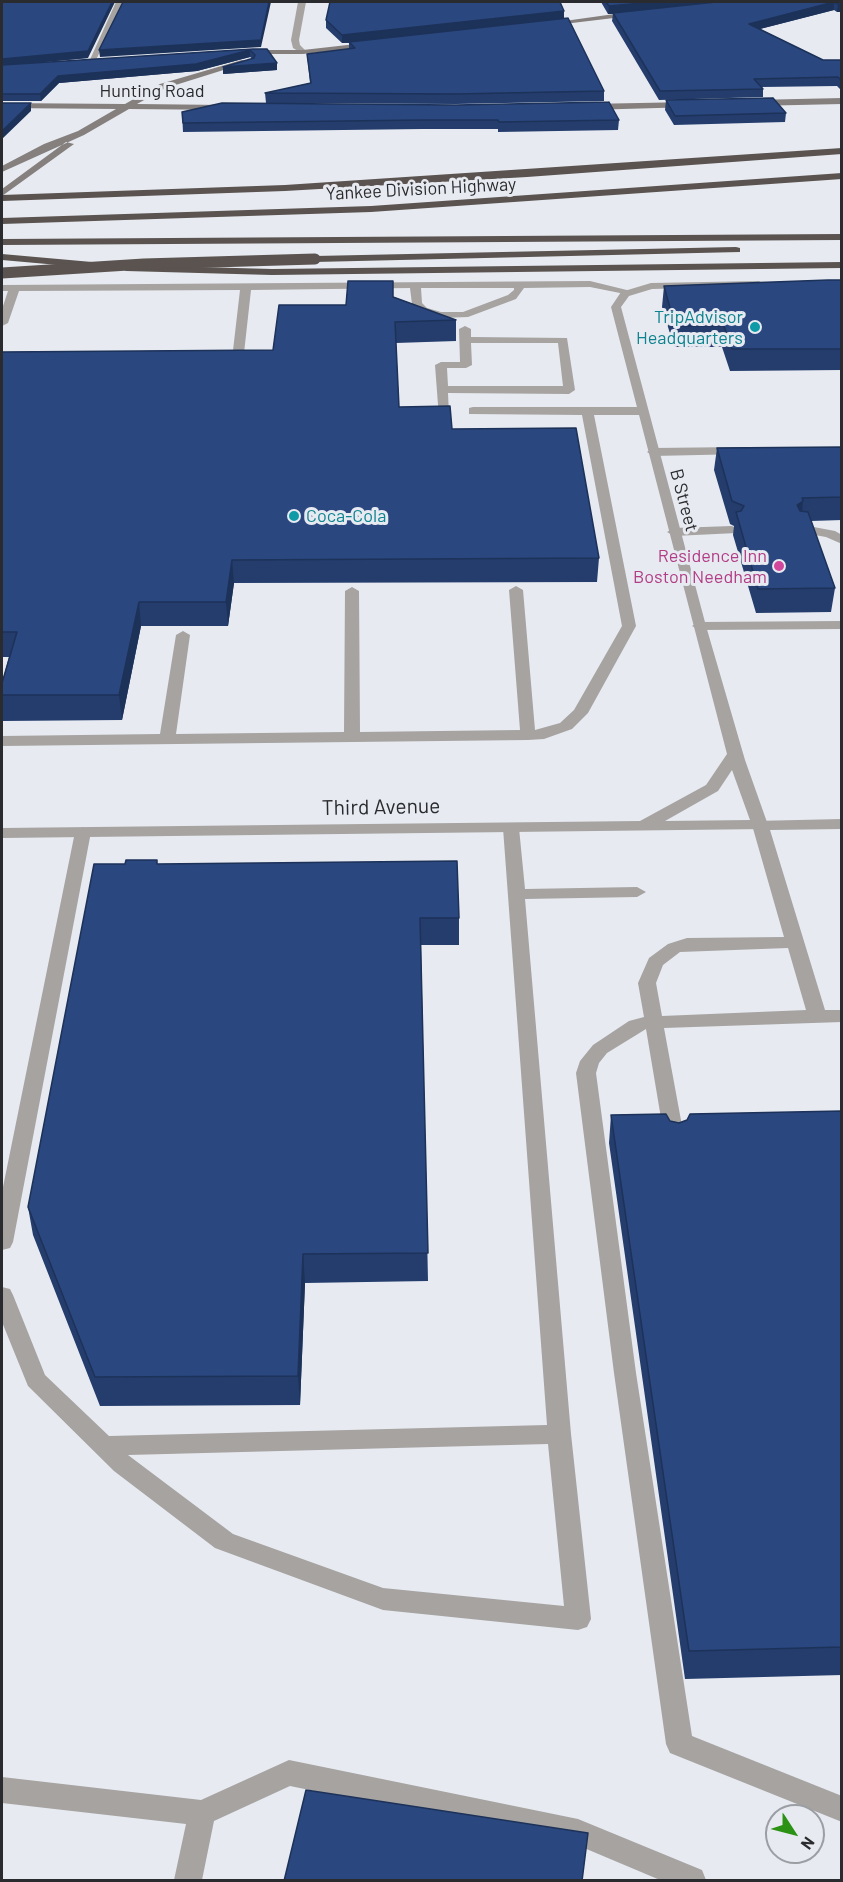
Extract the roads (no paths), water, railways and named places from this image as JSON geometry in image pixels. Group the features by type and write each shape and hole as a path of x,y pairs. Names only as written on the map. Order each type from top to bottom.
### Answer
{"highway":[{"path":"2,198 504,176 842,151"},
{"path":"770,167 842,161"},
{"name":"Yankee Division Highway","path":"2,221 236,215 437,205 842,176"},
{"path":"236,215 332,202 485,193 651,178"},
{"path":"2,242 842,237"},
{"path":"780,249 842,248"},
{"path":"2,273 154,264 315,259 746,250"},
{"path":"2,257 198,272 842,265"}],"main road":[{"path":"542,25 648,12"},
{"path":"2,169 170,83 223,67 303,52 389,42"},
{"path":"241,52 303,52"},
{"path":"204,61 223,67"},
{"path":"80,63 102,62"},
{"path":"739,103 842,101"},
{"path":"581,107 705,104"},
{"path":"6,105 66,116"},
{"name":"Hunting Road","path":"6,105 234,108"},
{"path":"2,193 79,129"}],"street":[{"path":"91,62 120,2"},
{"path":"302,2 295,43 303,52"},
{"path":"2,288 601,285 630,291 661,285 770,284"},
{"path":"415,285 417,304 423,310 433,314 464,315 507,300 516,294 519,285"},
{"path":"216,362 237,362 246,286"},
{"path":"2,324 15,287"},
{"name":"B Street","path":"630,291 620,298 616,311 735,754 760,825 817,1016"},
{"path":"443,415 441,365 466,365 464,315"},
{"path":"442,389 569,390 563,340 465,340"},
{"path":"473,411 642,411"},
{"path":"2,741 528,735 556,730 574,720 628,633 587,411"},
{"path":"653,452 756,451"},
{"path":"802,529 830,534 842,540"},
{"path":"674,532 732,530"},
{"path":"516,590 528,735"},
{"path":"352,591 352,737"},
{"path":"699,626 799,619 842,625"},
{"path":"167,739 183,635"},
{"path":"639,827 678,809 712,788 735,754"},
{"name":"Third Avenue","path":"2,833 842,824"},
{"path":"2,1295 36,1380 122,1464 224,1540 383,1599 578,1619 559,1434 511,828"},
{"path":"2,1242 83,832"},
{"path":"516,894 637,892"},
{"path":"675,1142 652,1022 647,982 649,972 663,954 687,944 794,942"},
{"path":"842,1016 652,1022 636,1025 600,1050 590,1061 586,1073 625,1372 680,1744 842,1809"},
{"path":"104,1446 559,1434"},
{"path":"2,1790 202,1813 289,1773 578,1832 692,1881"},
{"path":"188,1881 202,1813"}],"place":[{"name":"TripAdvisor Headquarters","path":"755,327"},
{"name":"Coca-Cola","path":"294,516"},
{"name":"Residence Inn Boston Needham","path":"779,566"}]}
